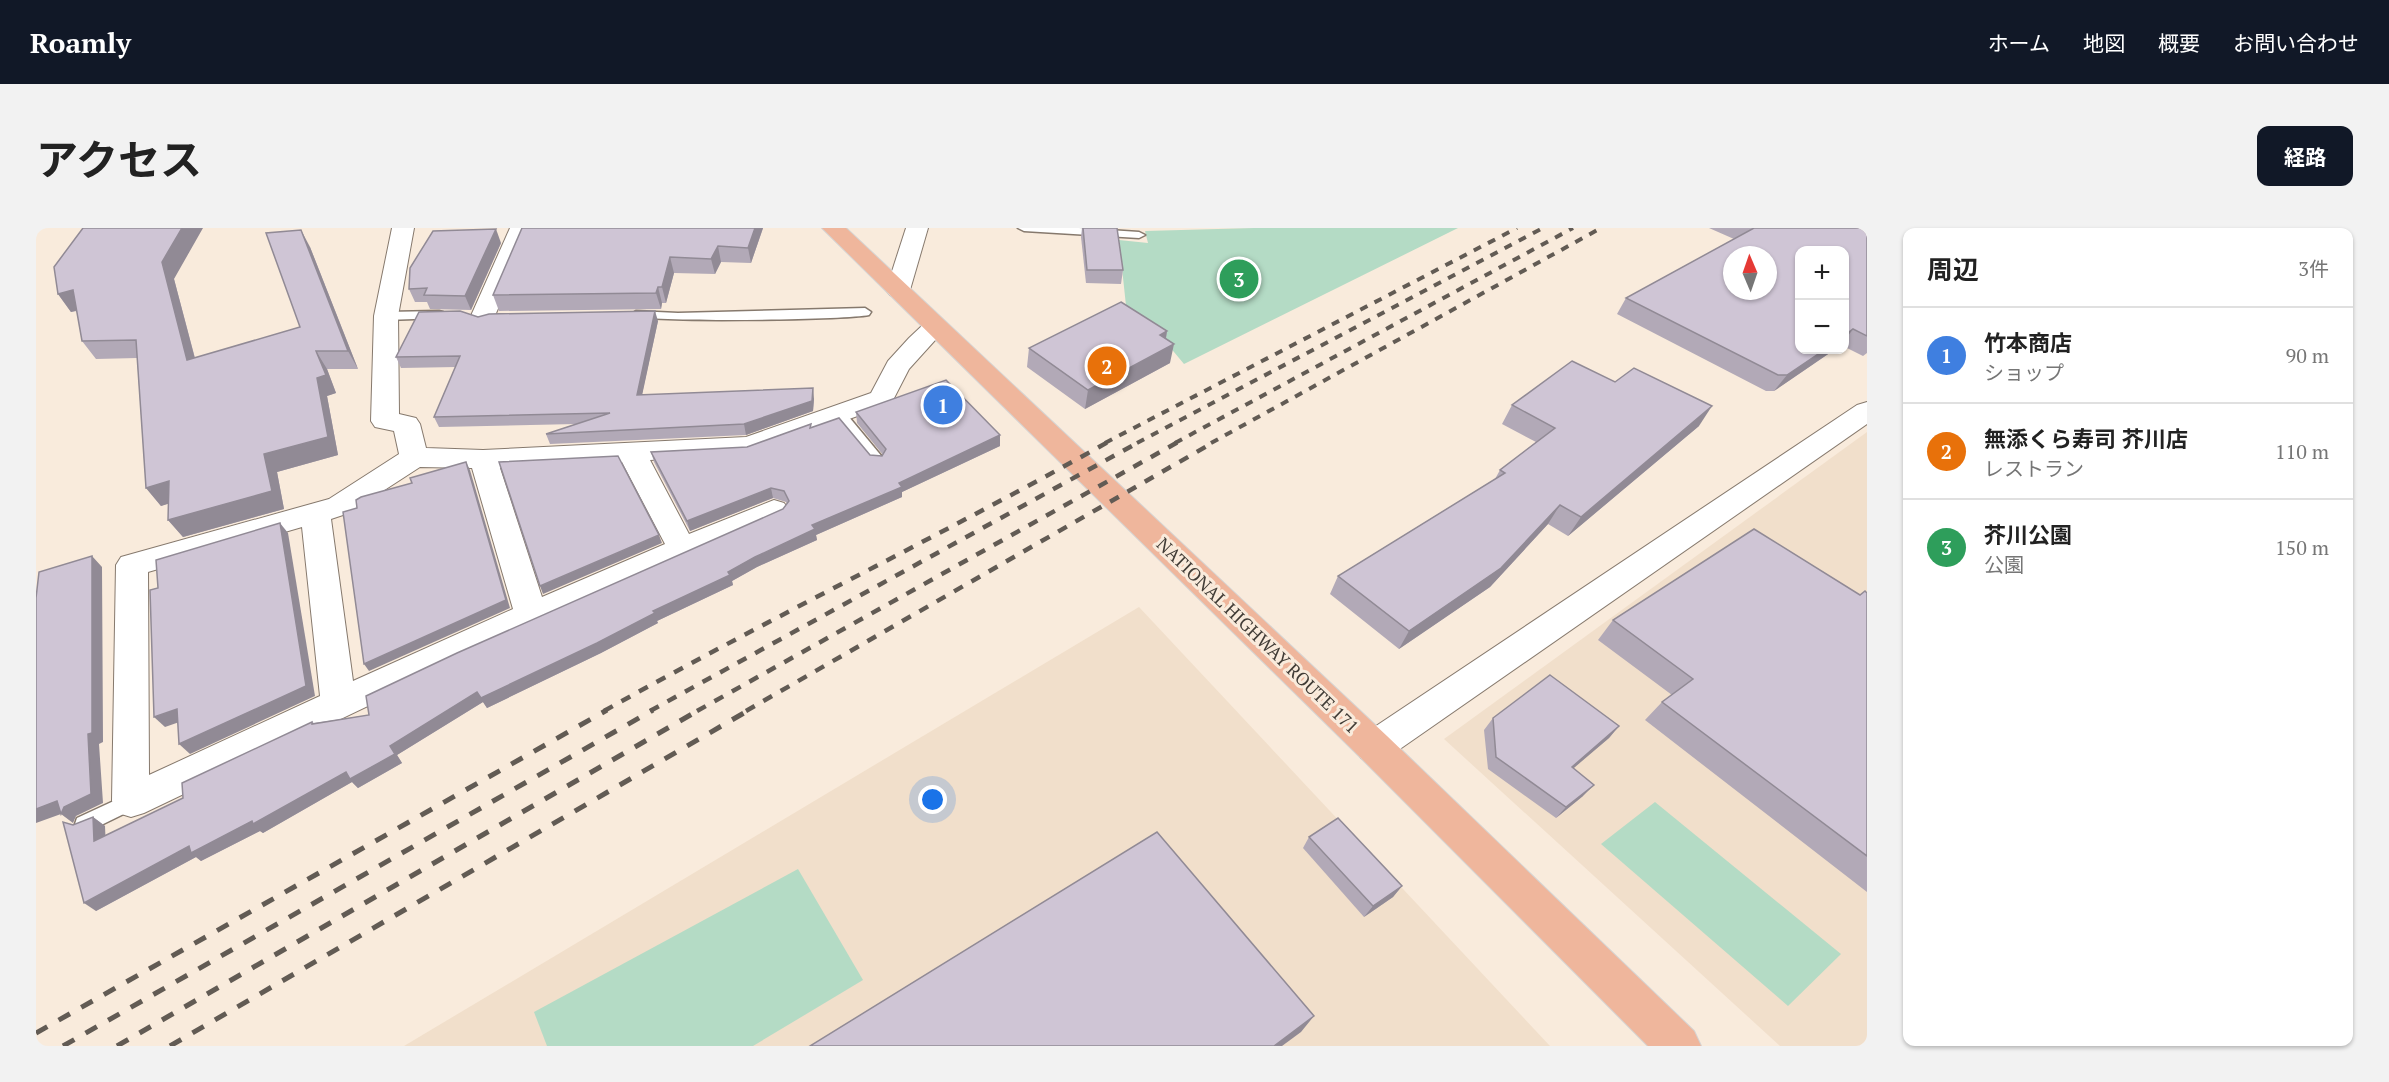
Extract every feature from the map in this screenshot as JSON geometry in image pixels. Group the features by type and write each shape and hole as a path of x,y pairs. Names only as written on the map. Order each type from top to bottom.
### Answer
{"highway":[{"name":"NATIONAL HIGHWAY ROUTE 171","path":"833,228 1374,747 1679,1046"}],"street":[{"path":"403,228 386,316 385,421 406,424 414,457"},
{"path":"483,318 521,228"},
{"path":"898,291 917,228"},
{"path":"774,510 531,614 338,701 130,801 132,564 339,506 414,457 483,459 749,446 882,398 901,359 935,327"},
{"path":"1374,747 1867,411"},
{"path":"631,452 682,548"},
{"path":"483,459 531,614"},
{"path":"315,512 338,701"}],"lane":[{"path":"1024,228 1140,235"},
{"path":"625,315 674,311 673,317 865,312"},
{"path":"386,316 454,315"},
{"path":"839,414 878,461"},
{"path":"84,824 130,801"}],"shaded area":[{"path":"1867,432 1867,1046 1780,1046 1444,739"},
{"path":"1139,607 1550,1046 404,1046"}],"green space":[{"path":"1254,228 1458,228 1184,364 1164,340 1127,315 1119,240 1148,243 1145,231"},
{"path":"1655,802 1841,954 1788,1006 1601,844"},
{"path":"798,869 863,980 753,1046 547,1046 534,1012"}],"building":[{"path":"83,228 182,228 162,262 187,360 300,327 266,233 301,230 348,351 316,351 326,375 317,378 328,437 264,454 272,491 168,520 169,481 146,488 136,340 82,341 73,290 58,294 54,267"},
{"path":"522,228 755,228 748,248 718,246 711,259 670,257 662,287 658,287 656,293 493,295"},
{"path":"1083,228 1117,228 1123,270 1087,270"},
{"path":"1754,228 1867,228 1867,336 1853,329 1849,332 1849,246 1795,246 1795,354 1818,354 1787,375 1778,375 1626,298"},
{"path":"496,229 465,296 424,295 427,288 409,289 410,268 433,231"},
{"path":"1121,302 1167,331 1160,335 1174,344 1088,390 1029,348"},
{"path":"460,311 478,317 489,314 655,311 637,395 813,388 812,401 744,424 546,434 610,413 434,417 460,356 396,357 419,312"},
{"path":"1572,361 1615,382 1634,368 1712,406 1581,517 1560,505 1501,568 1409,631 1338,576 1505,473 1500,470 1555,428 1512,405"},
{"path":"946,380 1000,435 899,483 902,487 812,525 815,529 755,557 728,572 730,575 653,611 655,613 597,643 481,698 477,692 390,746 395,754 350,779 346,772 253,824 252,821 191,853 189,846 84,903 63,822 73,825 93,817 94,841 183,798 182,783 312,722 312,724 369,715 366,696 457,653 783,509 789,501 784,491 771,488 687,521 651,452 747,447 811,424 810,428 839,418 870,455 882,456 886,449 856,412"},
{"path":"618,456 659,535 540,586 499,462"},
{"path":"466,462 506,600 364,664 343,512 357,508 356,500 361,497 412,483 410,478"},
{"path":"280,523 306,686 179,744 177,709 154,717 150,590 158,588 156,560"},
{"path":"1754,529 1860,595 1865,591 1867,593 1867,856 1662,702 1693,679 1613,620"},
{"path":"92,556 92,733 88,734 91,794 64,807 61,814 57,801 36,809 36,598 39,572"},
{"path":"1550,675 1619,726 1572,767 1594,785 1566,807 1496,757 1493,718"},
{"path":"1338,818 1402,886 1373,906 1309,837"},
{"path":"1157,832 1314,1016 1274,1046 810,1046"}],"railway":[{"path":"1105,443 1517,228"},
{"path":"1137,443 1543,228"},
{"path":"1175,443 1573,228"},
{"path":"1211,443 1601,228"},
{"path":"604,711 1108,442"},
{"path":"650,711 1139,442"},
{"path":"697,711 1178,442"},
{"path":"746,711 1214,442"},
{"path":"36,1033 607,710"},
{"path":"63,1046 653,710"},
{"path":"117,1046 699,710"},
{"path":"170,1046 749,710"}],"place":[{"name":"芥川公園","path":"1239,279"},
{"name":"無添くら寿司 芥川店","path":"1107,366"},
{"name":"竹本商店","path":"943,405"}]}
